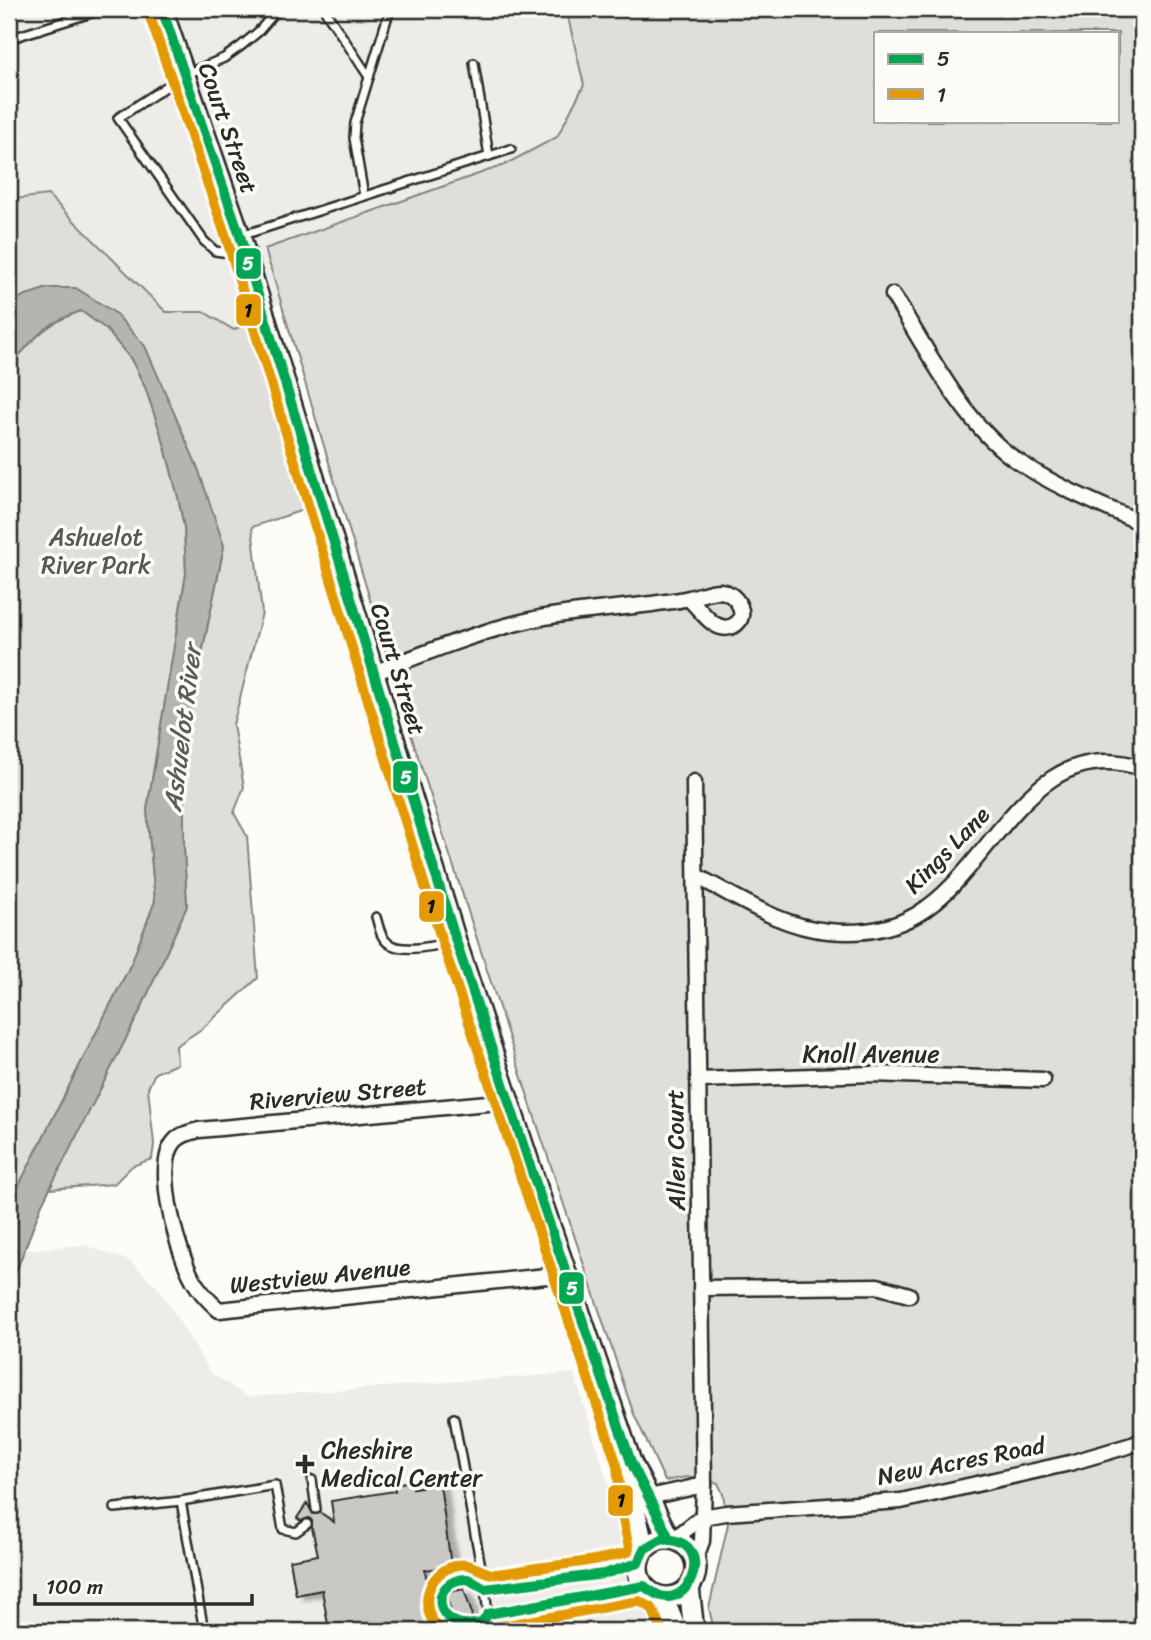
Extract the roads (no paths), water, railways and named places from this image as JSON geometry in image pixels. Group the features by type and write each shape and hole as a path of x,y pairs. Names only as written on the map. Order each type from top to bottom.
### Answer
{"main road":[{"name":"Court Street","path":"162,9 242,246 456,941 566,1274 631,1462 659,1522 671,1539 687,1547 695,1560"},
{"name":"Court Street","path":"631,1462 641,1556 640,1579 644,1586"},
{"path":"641,1556 655,1541 671,1539"},
{"path":"644,1586 663,1597 682,1593 694,1578 695,1560"},
{"path":"689,1587 694,1631"},
{"path":"663,1597 677,1631"}],"street":[{"path":"893,295 973,419 1011,457 1073,493 1142,523"},
{"path":"374,673 432,649 528,620 689,598"},
{"name":"Kings Lane","path":"696,876 780,919 797,924 826,931 846,932 893,926 917,915 947,891 1029,796 1048,781 1098,760 1123,761 1142,768"},
{"name":"Allen Court","path":"694,782 704,1485 702,1541 695,1560"},
{"name":"Knoll Avenue","path":"698,1080 872,1074 1043,1080"},
{"name":"Riverview Street","path":"174,1141 184,1134 199,1130 509,1101"},
{"name":"Westview Avenue","path":"174,1141 166,1159 166,1173 174,1229 196,1285 219,1310 566,1274"},
{"path":"701,1288 877,1286 909,1295"},
{"name":"New Acres Road","path":"702,1517 901,1501 1070,1463 1142,1440"},
{"path":"649,1497 704,1485"},
{"path":"671,1539 702,1517"}],"lane":[{"path":"12,38 104,9"},
{"path":"278,9 258,32 224,58 184,75 118,118 204,241 215,251 242,246 364,196 511,149"},
{"path":"324,9 369,78"},
{"path":"364,196 354,138 355,123 390,9"},
{"path":"474,63 489,156"},
{"path":"376,917 381,934 388,943 397,947 435,946 456,941"},
{"path":"454,1418 490,1631"},
{"path":"312,1480 316,1509"},
{"path":"115,1508 181,1502 275,1485 283,1530 296,1532 307,1524"},
{"path":"181,1502 204,1631"},
{"path":"485,1590 604,1574 641,1556"},
{"path":"485,1590 470,1579 456,1579 444,1589 441,1609 446,1623 464,1629 482,1623 488,1614 644,1586"}],"water":[{"name":"Ashuelot River","path":"48,288 76,288 115,313 145,346 198,468 224,546 184,741 187,906 140,1011 42,1204 9,1290 9,1205 131,964 155,901 147,810 186,574 184,527 164,443 145,387 131,359 106,329 81,311 68,316 40,333 9,367 9,306 23,296"}],"place":[{"name":"Cheshire Medical Center","path":"305,1464"}],"park label":[{"name":"Ashuelot River Park","path":"96,551"}]}
